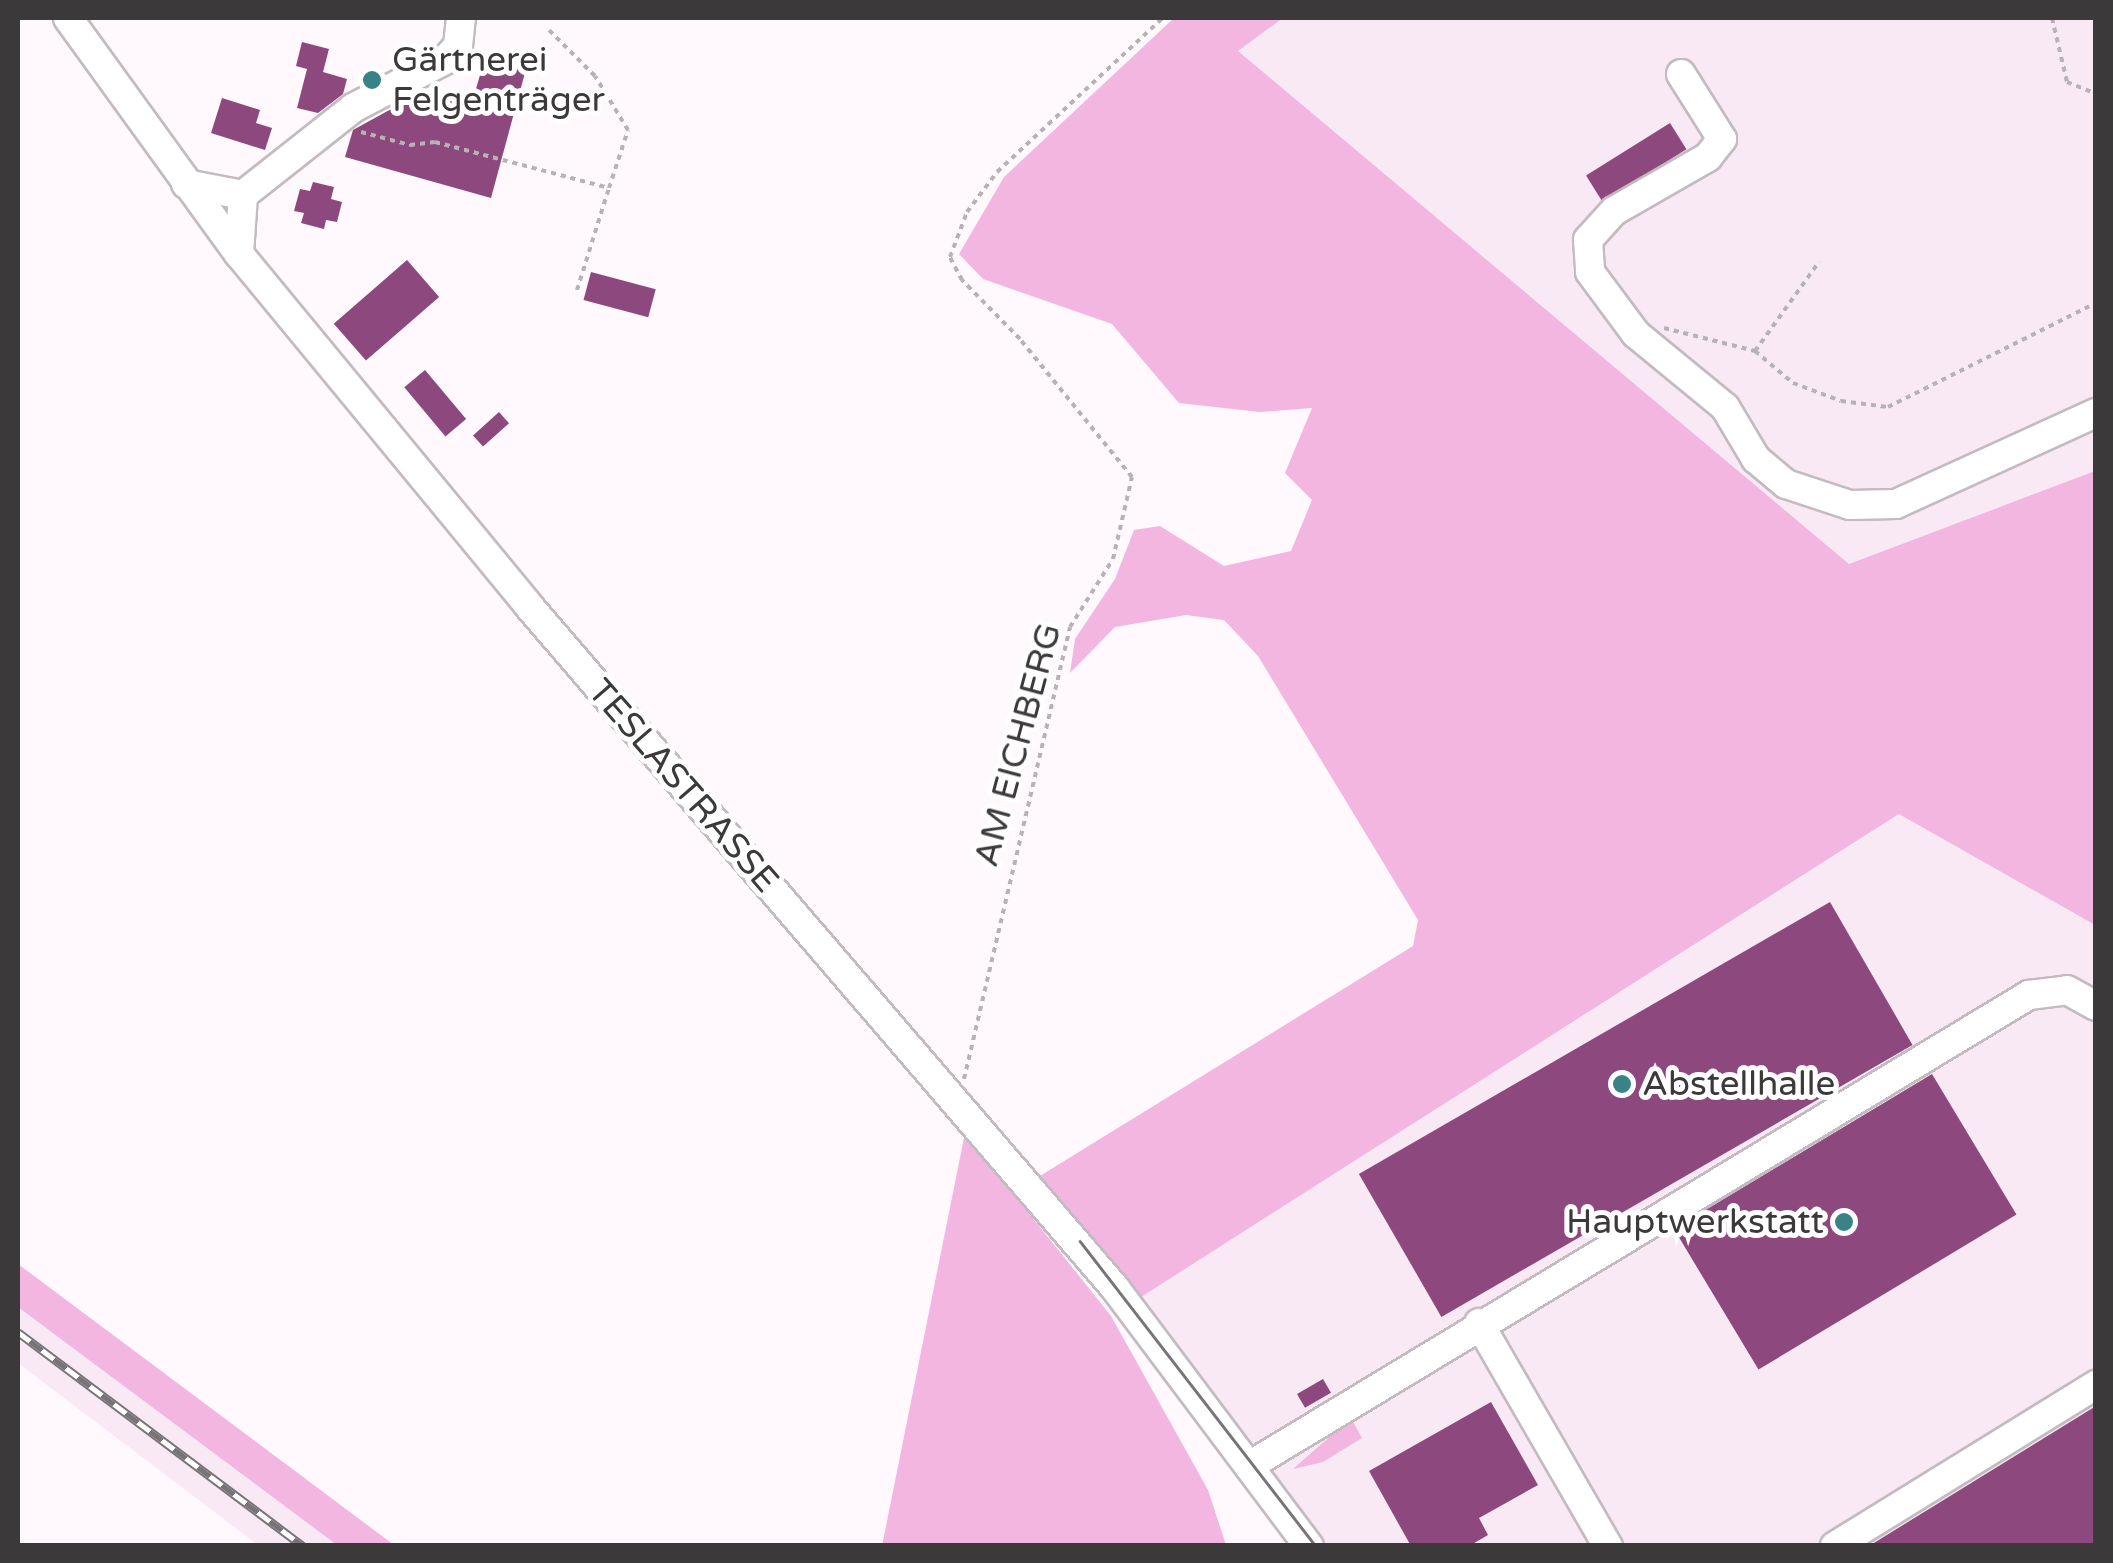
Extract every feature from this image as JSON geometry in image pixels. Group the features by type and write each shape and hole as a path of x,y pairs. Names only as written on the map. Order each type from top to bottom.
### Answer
{"street":[{"name":"TESLASTRASSE","path":"68,18 238,254 528,605 1115,1288 1309,1546"},
{"path":"238,254 243,195 332,125 445,60 458,46 461,18"},
{"path":"1681,74 1722,139 1708,157 1614,212 1588,240 1590,272 1636,334 1725,407 1756,459 1786,484 1850,505 1896,504 2096,413"},
{"path":"186,184 243,195"},
{"path":"1249,1466 1479,1323 2029,995 2066,990 2096,1006"},
{"path":"1479,1323 1608,1546"},
{"path":"1835,1546 2096,1385"}],"path":[{"name":"AM EICHBERG","path":"958,1103 1070,628 1113,559 1132,477 962,280 950,256 968,212 997,172 1163,18"},
{"path":"2052,18 2067,82 2096,94"},
{"path":"548,29 595,76 628,130 577,290"},
{"path":"332,125 410,145 435,142 609,188"},
{"path":"1756,351 1819,262"},
{"path":"1636,334 1671,326 1756,351 1793,383 1841,401 1888,408 2096,303"}],"shaded area":[{"path":"1174,18 1283,18 1238,51 1849,564 2095,471 2095,925 1899,814 1138,1299 1035,1179 1413,946 1418,920 1258,656 1224,620 1186,615 1115,627 1070,673 1075,639 1115,579 1134,530 1160,526 1224,566 1291,551 1312,500 1285,473 1312,408 1260,412 1179,403 1112,324 983,279 959,254 1004,177"},
{"path":"1283,18 2095,18 2095,471 1849,564 1238,51"},
{"path":"1900,814 2095,925 2095,1545 1321,1545 1138,1299"},
{"path":"965,1133 1111,1316 1208,1490 1226,1545 882,1546"},
{"path":"18,1264 394,1545 337,1545 18,1307"},
{"path":"18,1307 337,1545 258,1545 18,1363"},
{"path":"1351,1418 1362,1438 1323,1462 1293,1469"}],"building":[{"path":"302,42 329,49 323,72 347,79 343,94 318,113 297,108 307,69 296,66"},
{"path":"485,58 526,69 491,198 345,157 353,130 424,91 473,99"},
{"path":"222,98 260,110 256,123 272,128 265,150 211,133"},
{"path":"1670,123 1686,149 1602,202 1586,175"},
{"path":"313,182 334,187 331,199 342,202 337,222 326,220 324,229 301,223 304,213 294,211 300,189 310,191"},
{"path":"407,260 439,297 366,361 334,324"},
{"path":"591,272 656,289 648,317 583,300"},
{"path":"425,370 466,419 445,436 404,387"},
{"path":"499,412 509,423 483,447 473,435"},
{"name":"Abstellhalle","path":"1830,902 1912,1045 1441,1317 1359,1174"},
{"name":"Hauptwerkstatt","path":"1932,1074 2016,1215 1758,1370 1674,1229"},
{"path":"1323,1379 1331,1393 1305,1408 1297,1394"},
{"path":"1491,1402 1538,1485 1479,1518 1488,1535 1469,1546 1411,1546 1369,1471"},
{"path":"2096,1406 2096,1546 1869,1546"}],"tram line":[{"path":"1080,1241 1316,1546"}],"railway":[{"path":"18,1332 303,1546"}],"place":[{"name":"Gärtnerei Felgenträger","path":"372,80"},
{"name":"Abstellhalle","path":"1622,1084"},
{"name":"Hauptwerkstatt","path":"1844,1222"}]}
